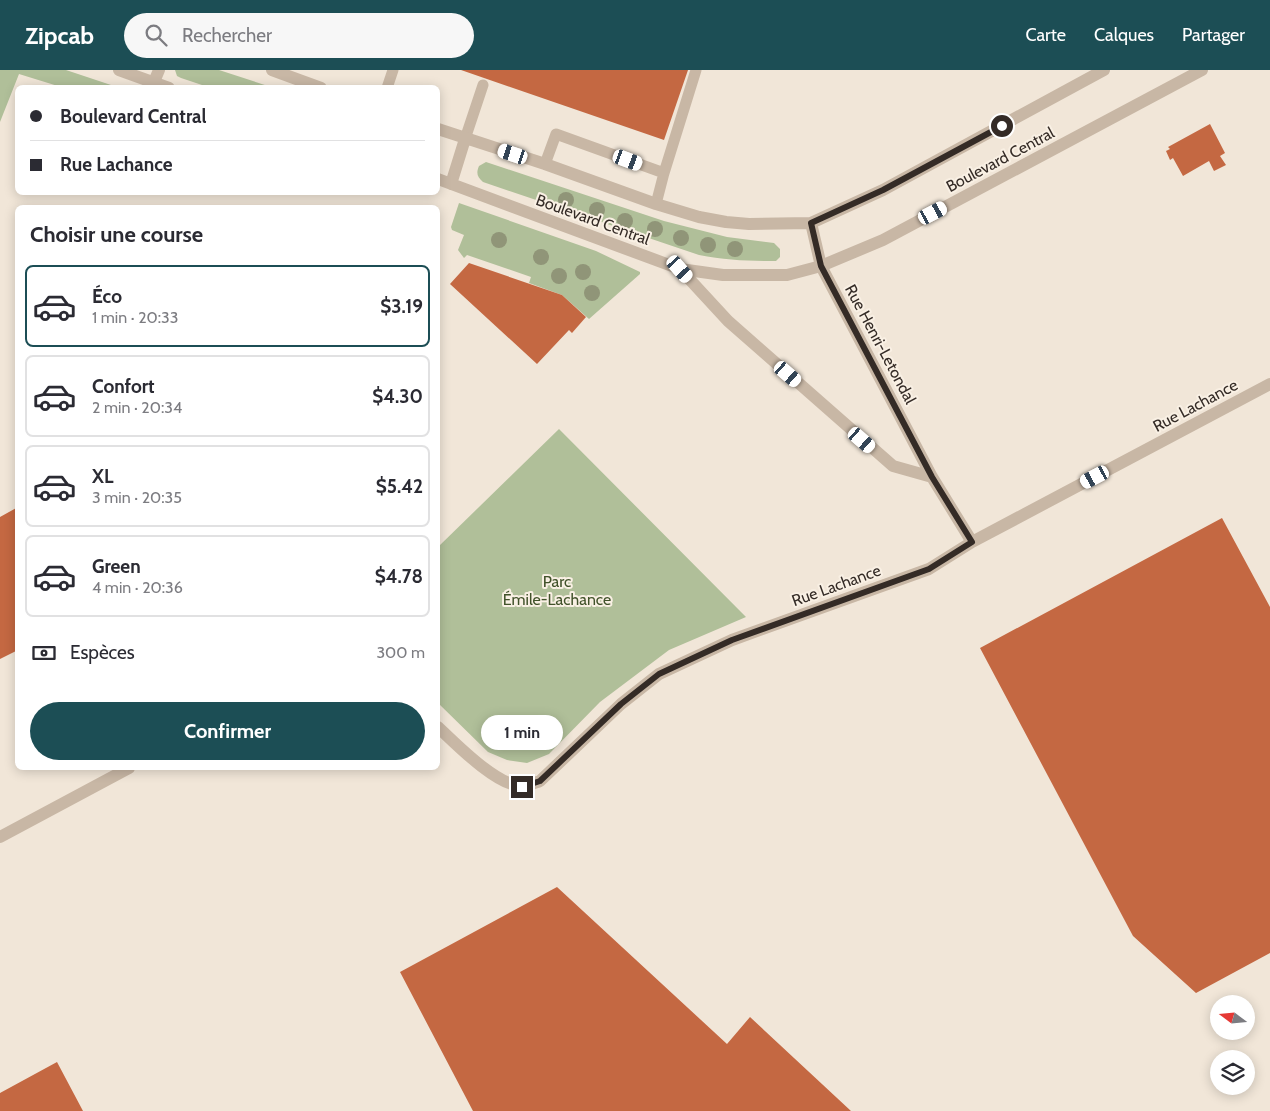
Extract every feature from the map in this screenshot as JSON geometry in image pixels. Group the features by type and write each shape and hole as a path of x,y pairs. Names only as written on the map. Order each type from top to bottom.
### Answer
{"street":[{"path":"119,70 156,76 166,85"},
{"path":"272,70 313,85"},
{"name":"Boulevard Central","path":"440,130 699,217 749,224 811,223 883,190 1104,70"},
{"name":"Boulevard Central","path":"440,181 680,269 723,275 787,275 821,266 883,240 1202,70"},
{"path":"451,184 466,139"},
{"name":"Rue Henri-Letondal","path":"811,223 821,266 932,477 972,542"},
{"path":"680,269 728,322 892,466 932,477"},
{"name":"Rue Lachance","path":"440,729 470,757 506,783 522,787 540,781 621,704 659,674 732,640 929,569 972,542 1270,384"},
{"path":"0,837 125,770"}],"lane":[{"path":"388,85 393,70"},
{"path":"656,204 696,70"},
{"path":"466,139 483,85"},
{"path":"545,164 556,134 664,173"}],"green space":[{"path":"0,70 66,70 111,85 55,85 19,74 0,122"},
{"path":"175,70 219,70 265,85 202,85 177,76"},
{"path":"486,162 664,221 727,237 774,243 780,249 780,257 776,261 754,261 699,255 483,182 478,177 478,171 479,166"},
{"path":"459,203 596,251 640,272 640,274 589,319 562,295 529,283 531,277 467,255 464,258 458,250 464,235 452,230 451,227"},
{"name":"Parc Émile-Lachance","path":"559,429 746,617 669,650 600,702 549,754 527,763 507,760 488,752 440,705 440,545"}],"building":[{"path":"461,70 688,70 664,140"},
{"path":"1210,124 1225,153 1220,156 1226,165 1214,171 1209,161 1183,176 1173,158 1170,160 1166,151 1170,149 1168,147"},
{"path":"469,263 562,295 586,317 572,333 569,330 537,364 450,284"},
{"path":"15,509 15,652 0,659 0,517"},
{"path":"1222,518 1270,607 1270,953 1196,993 1133,936 980,648"},
{"path":"557,887 727,1044 750,1017 851,1111 473,1111 400,972"},
{"path":"57,1062 83,1111 0,1111 0,1093"}],"route":[{"path":"522,787 540,781 621,704 659,674 732,640 929,569 972,542 932,477 821,266 811,223 883,190 1002,126"}]}
